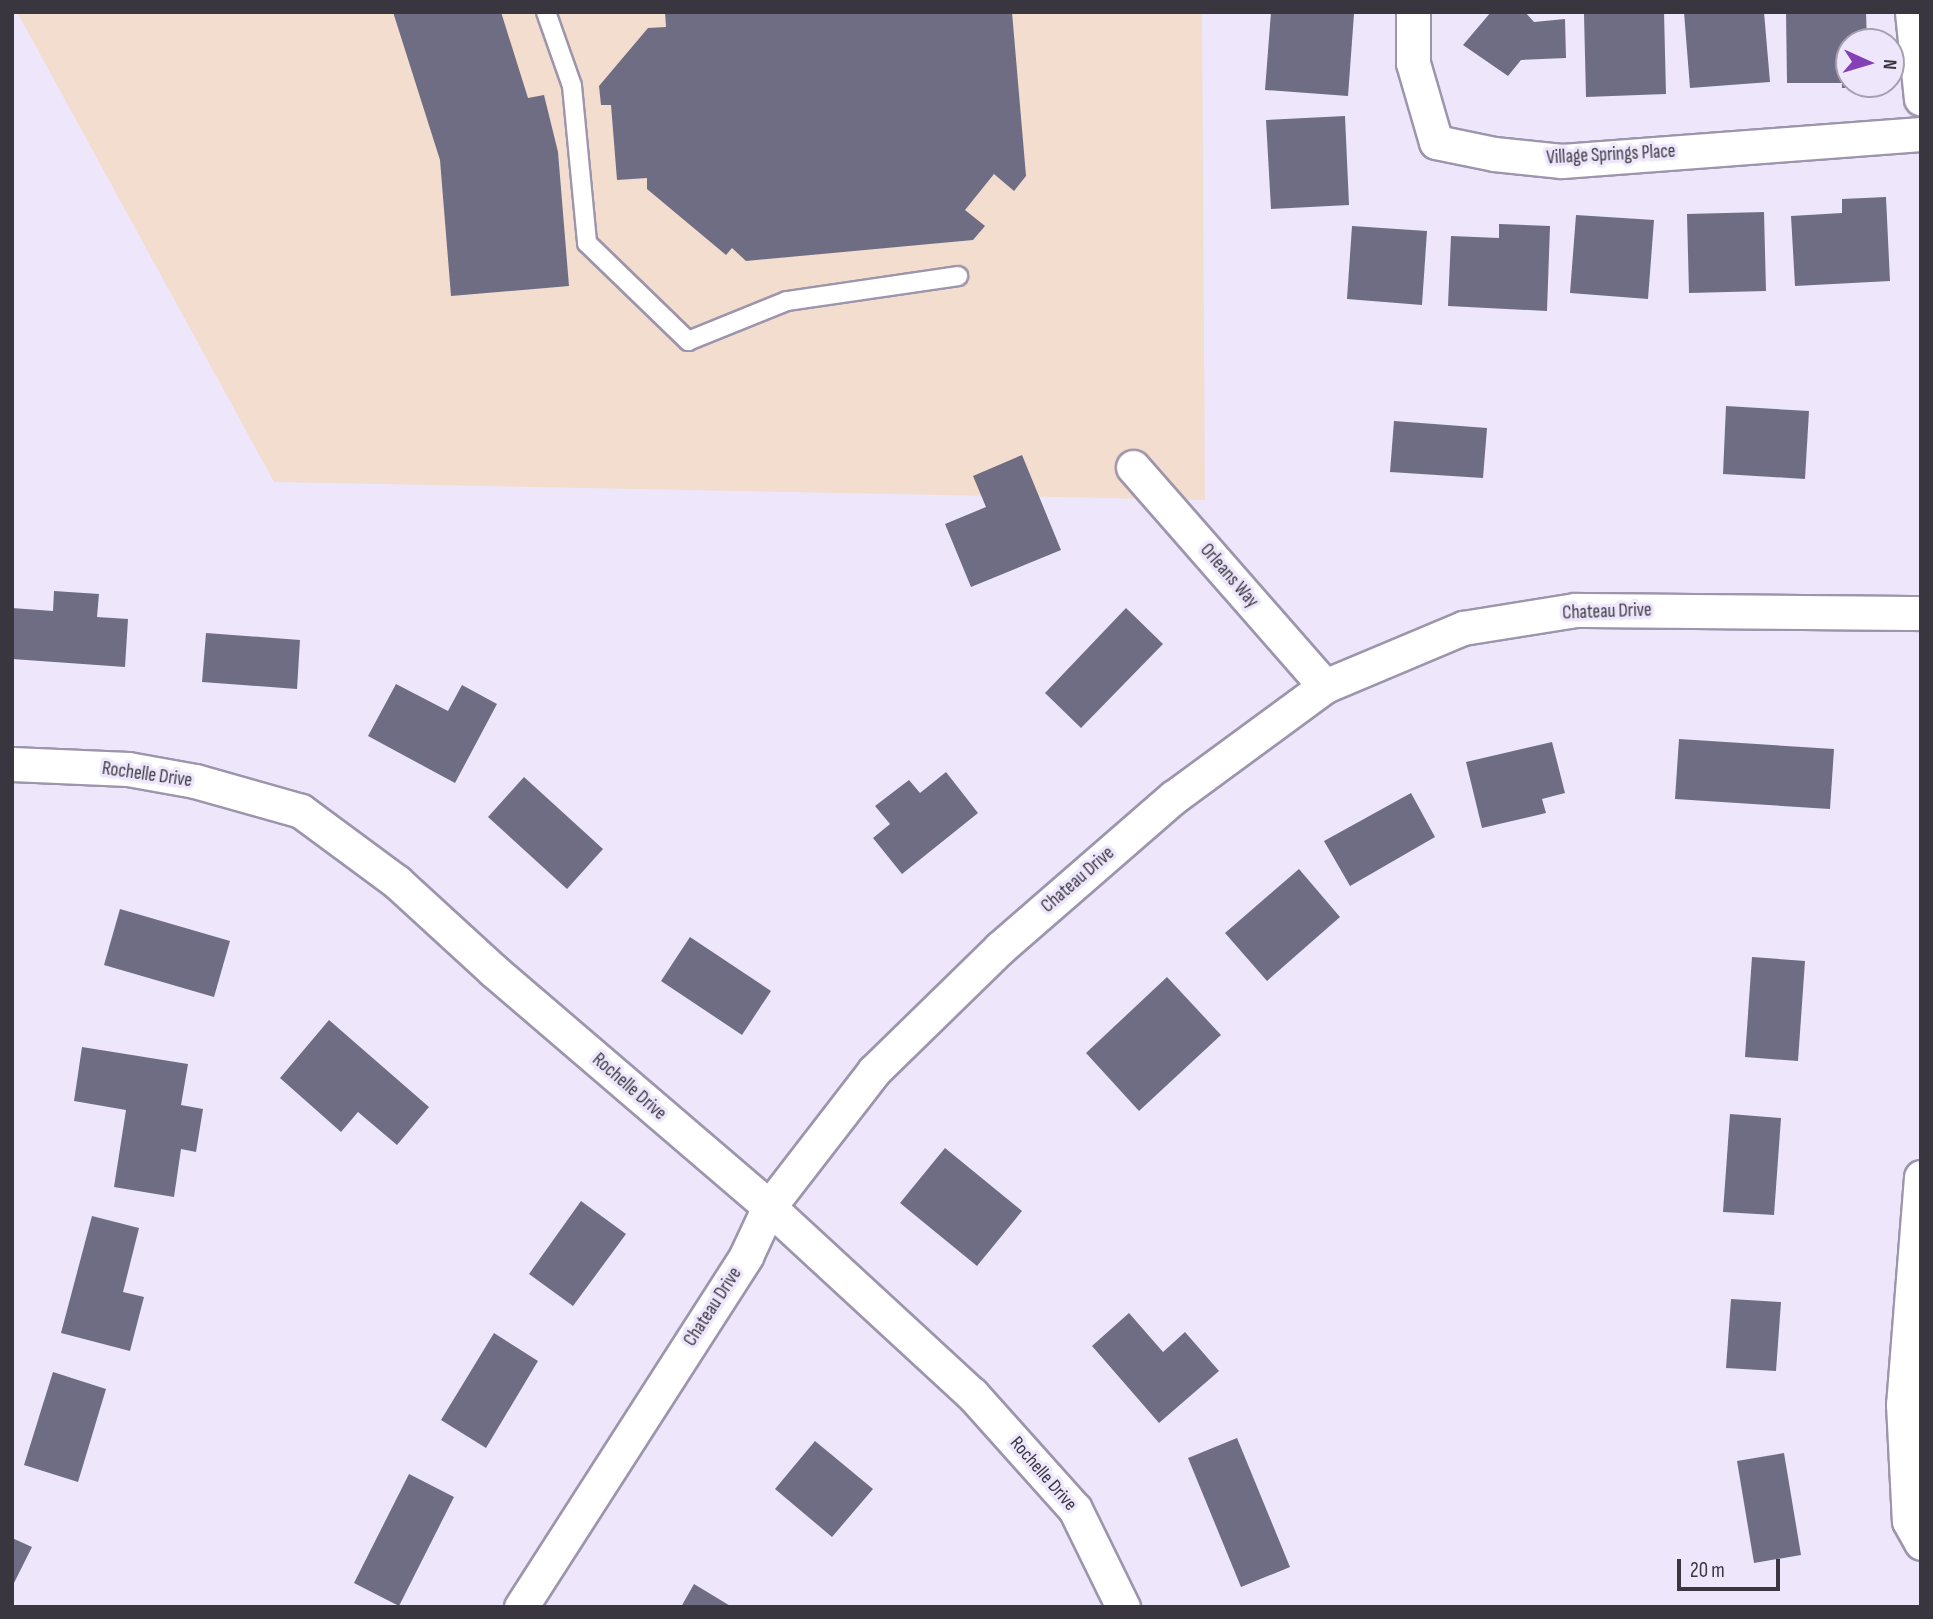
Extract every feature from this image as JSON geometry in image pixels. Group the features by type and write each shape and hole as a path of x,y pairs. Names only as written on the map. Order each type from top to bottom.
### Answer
{"street":[{"name":"Village Springs Place","path":"1413,12 1413,63 1436,142 1494,154 1562,161 1921,134"},
{"path":"1912,12 1921,99"},
{"name":"Orleans Way","path":"1133,467 1325,686"},
{"name":"Chateau Drive","path":"521,1607 746,1256 769,1207 874,1070 1000,948 1174,797 1325,686 1463,628 1575,610 1921,613"},
{"name":"Rochelle Drive","path":"12,764 128,769 195,781 301,811 397,882 494,971 769,1207 972,1394 1075,1509 1123,1607"},
{"path":"1921,1177 1903,1404 1909,1521 1921,1544"}],"lane":[{"path":"546,12 572,86 587,243 688,341 787,301 958,276"}],"shaded area":[{"path":"17,12 1202,12 1205,500 274,482"}],"building":[{"path":"393,12 501,12 528,98 544,95 558,152 569,286 451,296 440,160"},
{"path":"665,12 1012,12 1026,176 1014,191 994,174 965,210 985,226 973,240 746,261 732,248 726,255 647,189 647,178 617,180 611,105 601,105 599,86 648,28 666,27"},
{"path":"1271,12 1354,14 1348,96 1265,90"},
{"path":"1491,12 1525,12 1534,22 1565,19 1566,58 1521,60 1508,76 1463,45"},
{"path":"1664,12 1666,94 1586,97 1584,14"},
{"path":"1684,12 1764,12 1770,82 1690,88"},
{"path":"1786,12 1866,12 1867,28 1835,28 1835,83 1787,83"},
{"path":"1345,116 1349,205 1271,209 1266,120"},
{"path":"1886,197 1890,281 1795,286 1791,216 1842,213 1842,199"},
{"path":"1764,212 1766,291 1689,293 1687,214"},
{"path":"1576,215 1654,220 1648,299 1570,293"},
{"path":"1499,224 1550,226 1547,311 1448,306 1451,236 1499,238"},
{"path":"1352,226 1427,231 1422,305 1347,299"},
{"path":"1726,406 1809,411 1805,479 1723,474"},
{"path":"1394,421 1487,428 1483,478 1390,472"},
{"path":"1022,455 1061,550 971,587 945,524 986,507 973,476"},
{"path":"54,591 99,594 97,617 128,619 125,667 12,659 12,608 53,611"},
{"path":"1126,608 1163,644 1081,728 1045,693"},
{"path":"206,633 300,640 297,689 202,682"},
{"path":"396,684 448,711 462,685 497,704 455,783 368,736"},
{"path":"1679,739 1834,749 1830,809 1675,799"},
{"path":"1552,742 1565,793 1542,799 1546,813 1482,828 1466,762"},
{"path":"946,772 978,813 902,874 873,838 890,824 875,806 909,780 920,793"},
{"path":"524,777 603,849 567,889 488,817"},
{"path":"1411,793 1435,837 1350,886 1324,841"},
{"path":"1299,869 1340,917 1267,981 1225,933"},
{"path":"120,909 230,941 214,997 104,965"},
{"path":"690,937 771,991 742,1035 661,981"},
{"path":"1752,957 1805,961 1798,1061 1745,1057"},
{"path":"1167,977 1221,1035 1139,1111 1086,1053"},
{"path":"329,1020 429,1107 397,1145 358,1112 341,1132 280,1078"},
{"path":"82,1047 188,1064 181,1105 203,1109 196,1152 181,1149 174,1197 114,1187 126,1110 74,1101"},
{"path":"1730,1114 1781,1118 1774,1215 1723,1212"},
{"path":"945,1148 1022,1211 977,1266 900,1203"},
{"path":"581,1201 626,1234 573,1306 529,1274"},
{"path":"92,1216 139,1228 123,1292 144,1297 130,1351 61,1333"},
{"path":"1731,1299 1781,1302 1776,1371 1726,1368"},
{"path":"1129,1313 1163,1352 1185,1332 1219,1371 1159,1423 1092,1346"},
{"path":"494,1333 538,1361 486,1448 441,1420"},
{"path":"53,1372 106,1389 78,1482 24,1465"},
{"path":"1237,1438 1290,1567 1241,1587 1188,1458"},
{"path":"815,1441 873,1489 832,1537 775,1489"},
{"path":"1784,1453 1801,1555 1754,1563 1737,1461"},
{"path":"409,1474 454,1497 399,1606 354,1583"},
{"path":"12,1538 32,1547 12,1587"},
{"path":"694,1584 732,1607 681,1607"}]}
